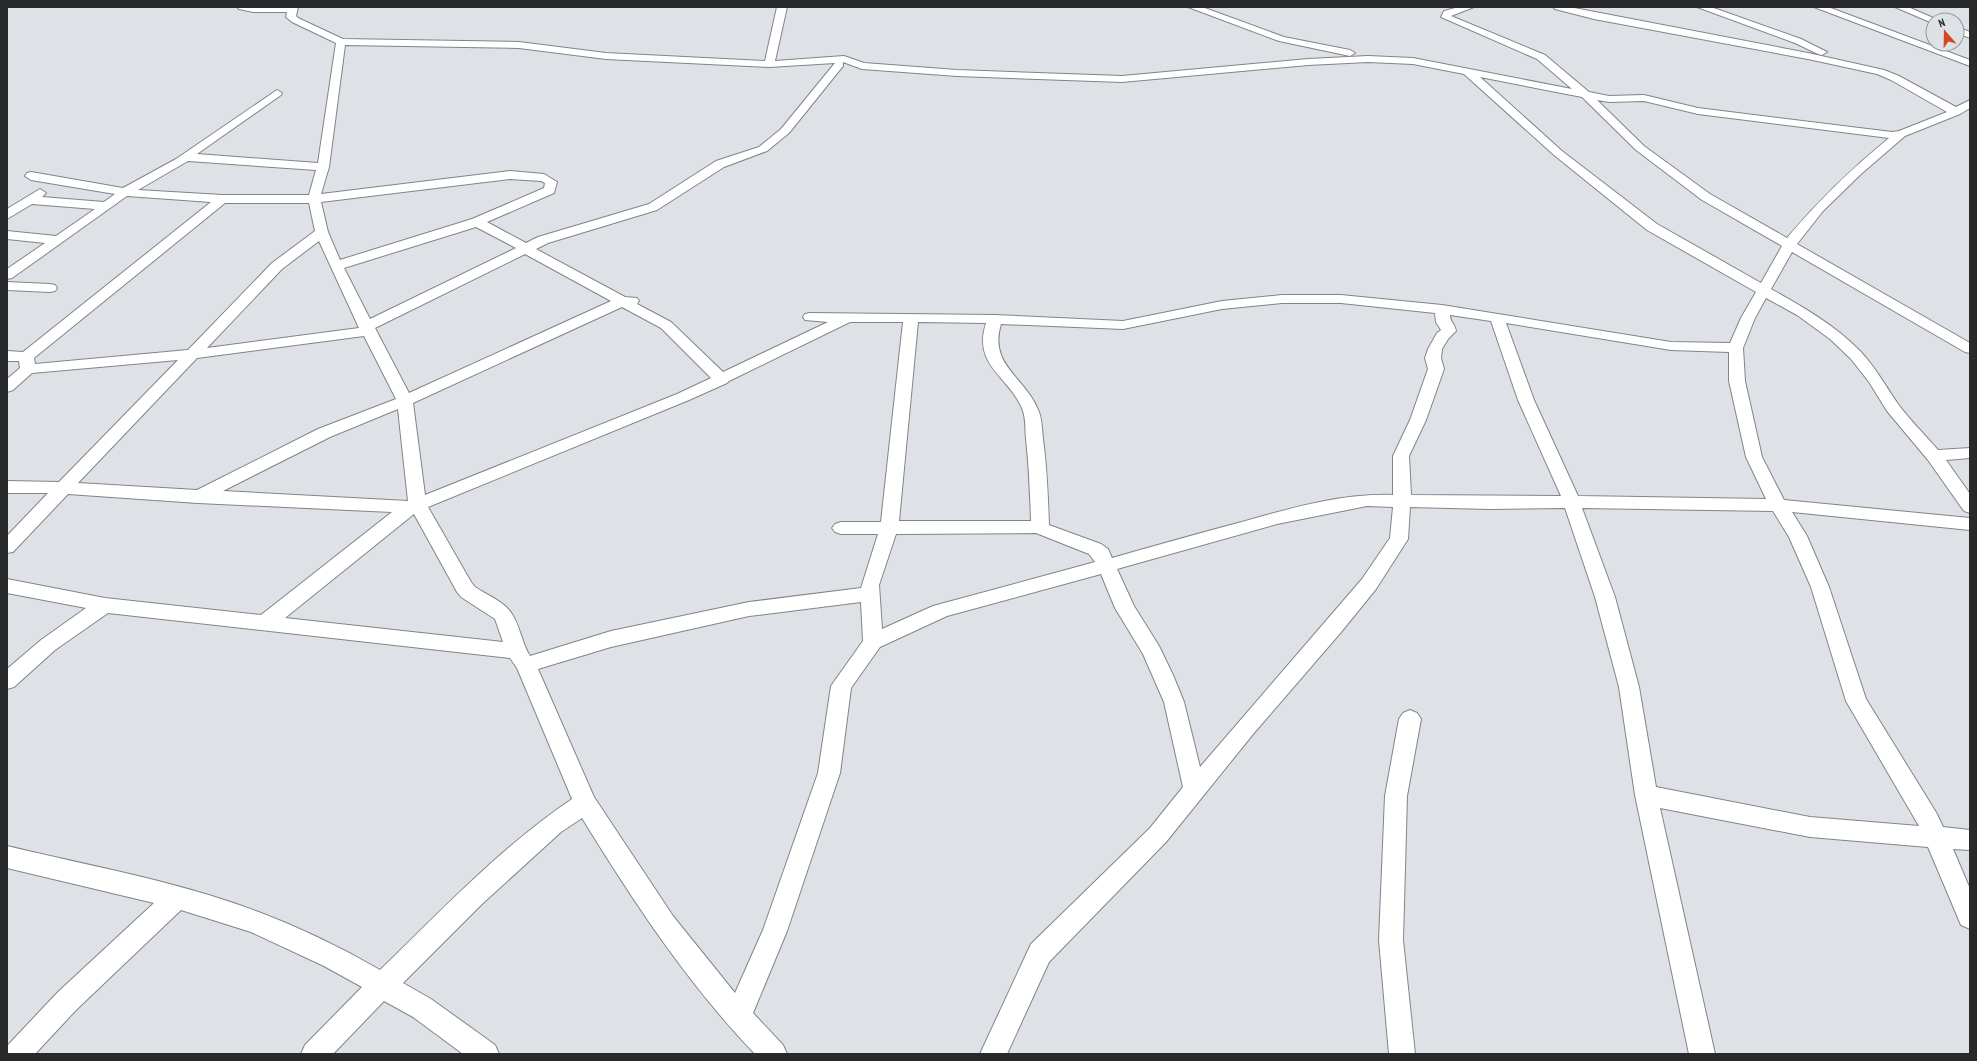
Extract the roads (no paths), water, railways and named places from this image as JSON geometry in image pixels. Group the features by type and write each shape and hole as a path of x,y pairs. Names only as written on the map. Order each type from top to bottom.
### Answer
{"street":[{"path":"242,7 253,9 292,8 291,17 294,20 341,42 386,44 519,45 606,56 769,64 844,59 862,66"},
{"path":"769,64 782,7"},
{"path":"1193,7 1282,39 1390,60"},
{"path":"1469,7 1447,13 1446,17 1534,53 1585,94 1640,148 1706,197 1970,349"},
{"path":"1558,7 1594,16 1880,72 1895,78 1956,112"},
{"path":"1702,7 1822,51 1819,59"},
{"path":"1819,7 1970,63"},
{"path":"1900,7 1925,17"},
{"path":"341,42 323,167 314,199 322,232 336,266 405,402 414,505 464,587 468,592 502,614 505,619 585,803 634,882 664,924 738,1017 774,1054"},
{"path":"814,61 950,73 1122,79 1308,62 1390,60 1413,61 1617,100 1644,98 1698,111 1892,135 1901,134 1956,112 1970,103"},
{"path":"7,356 27,363 192,354 367,329 525,248 567,232 653,207 720,164 763,149 784,131 839,64"},
{"path":"1466,70 1558,153 1652,226 1802,312 1835,336 1875,380 1893,408 1934,456 1970,506"},
{"path":"7,275 59,240 125,192 186,157 277,93"},
{"path":"1901,134 1857,171 1819,208 1789,245 1762,290 1748,318 1736,348 1737,381 1754,457 1778,505 1798,536 1820,588 1856,701 1929,821 1970,917"},
{"path":"186,157 323,167"},
{"path":"31,176 125,192 222,199 314,199 498,176 544,178 551,182 550,190 544,194 478,222 336,266"},
{"path":"7,215 59,181"},
{"path":"7,387 27,363 222,199"},
{"path":"7,207 25,203 107,206"},
{"path":"478,222 628,301 666,325 722,380"},
{"path":"7,547 276,266 322,232"},
{"path":"7,235 59,240"},
{"path":"7,286 50,288"},
{"path":"810,317 995,319 1123,325 1222,305 1282,299 1352,299 1442,309 1561,327 1671,346 1736,348"},
{"path":"198,497 324,433 405,402 628,301"},
{"path":"992,1054 1040,953 1158,835 1369,584 1399,539 1402,502 1402,456 1418,420 1436,369 1434,358 1435,349 1442,336 1449,332 1448,327 1443,322 1442,309"},
{"path":"265,623 391,521 414,505 662,406 722,380 848,318"},
{"path":"873,642 869,594 870,585 889,527 911,318"},
{"path":"1498,318 1526,400 1572,502 1605,597 1629,687 1646,794 1702,1054"},
{"path":"995,319 989,334 990,352 996,364 1027,404 1031,413 1038,458 1041,527"},
{"path":"1934,456 1970,453"},
{"path":"7,487 65,488 198,497 414,505"},
{"path":"738,1017 775,931 829,773 841,686 873,642 951,607 1106,566 1277,518 1367,500 1402,502 1572,502 1778,505 1970,524"},
{"path":"841,528 1041,527 1095,549 1101,554 1125,608 1152,651 1163,674 1174,702 1196,790"},
{"path":"7,586 105,605 265,623 521,658 611,640 749,609 869,594"},
{"path":"7,681 48,645 105,605"},
{"path":"1402,1054 1391,940 1396,796 1410,719"},
{"path":"1646,794 1810,827 1970,840"},
{"path":"314,1054 473,896 553,825 585,803"},
{"path":"7,857 177,897 255,922 333,957 382,985 422,1008 486,1054"},
{"path":"17,1054 67,1001 177,897"}]}
